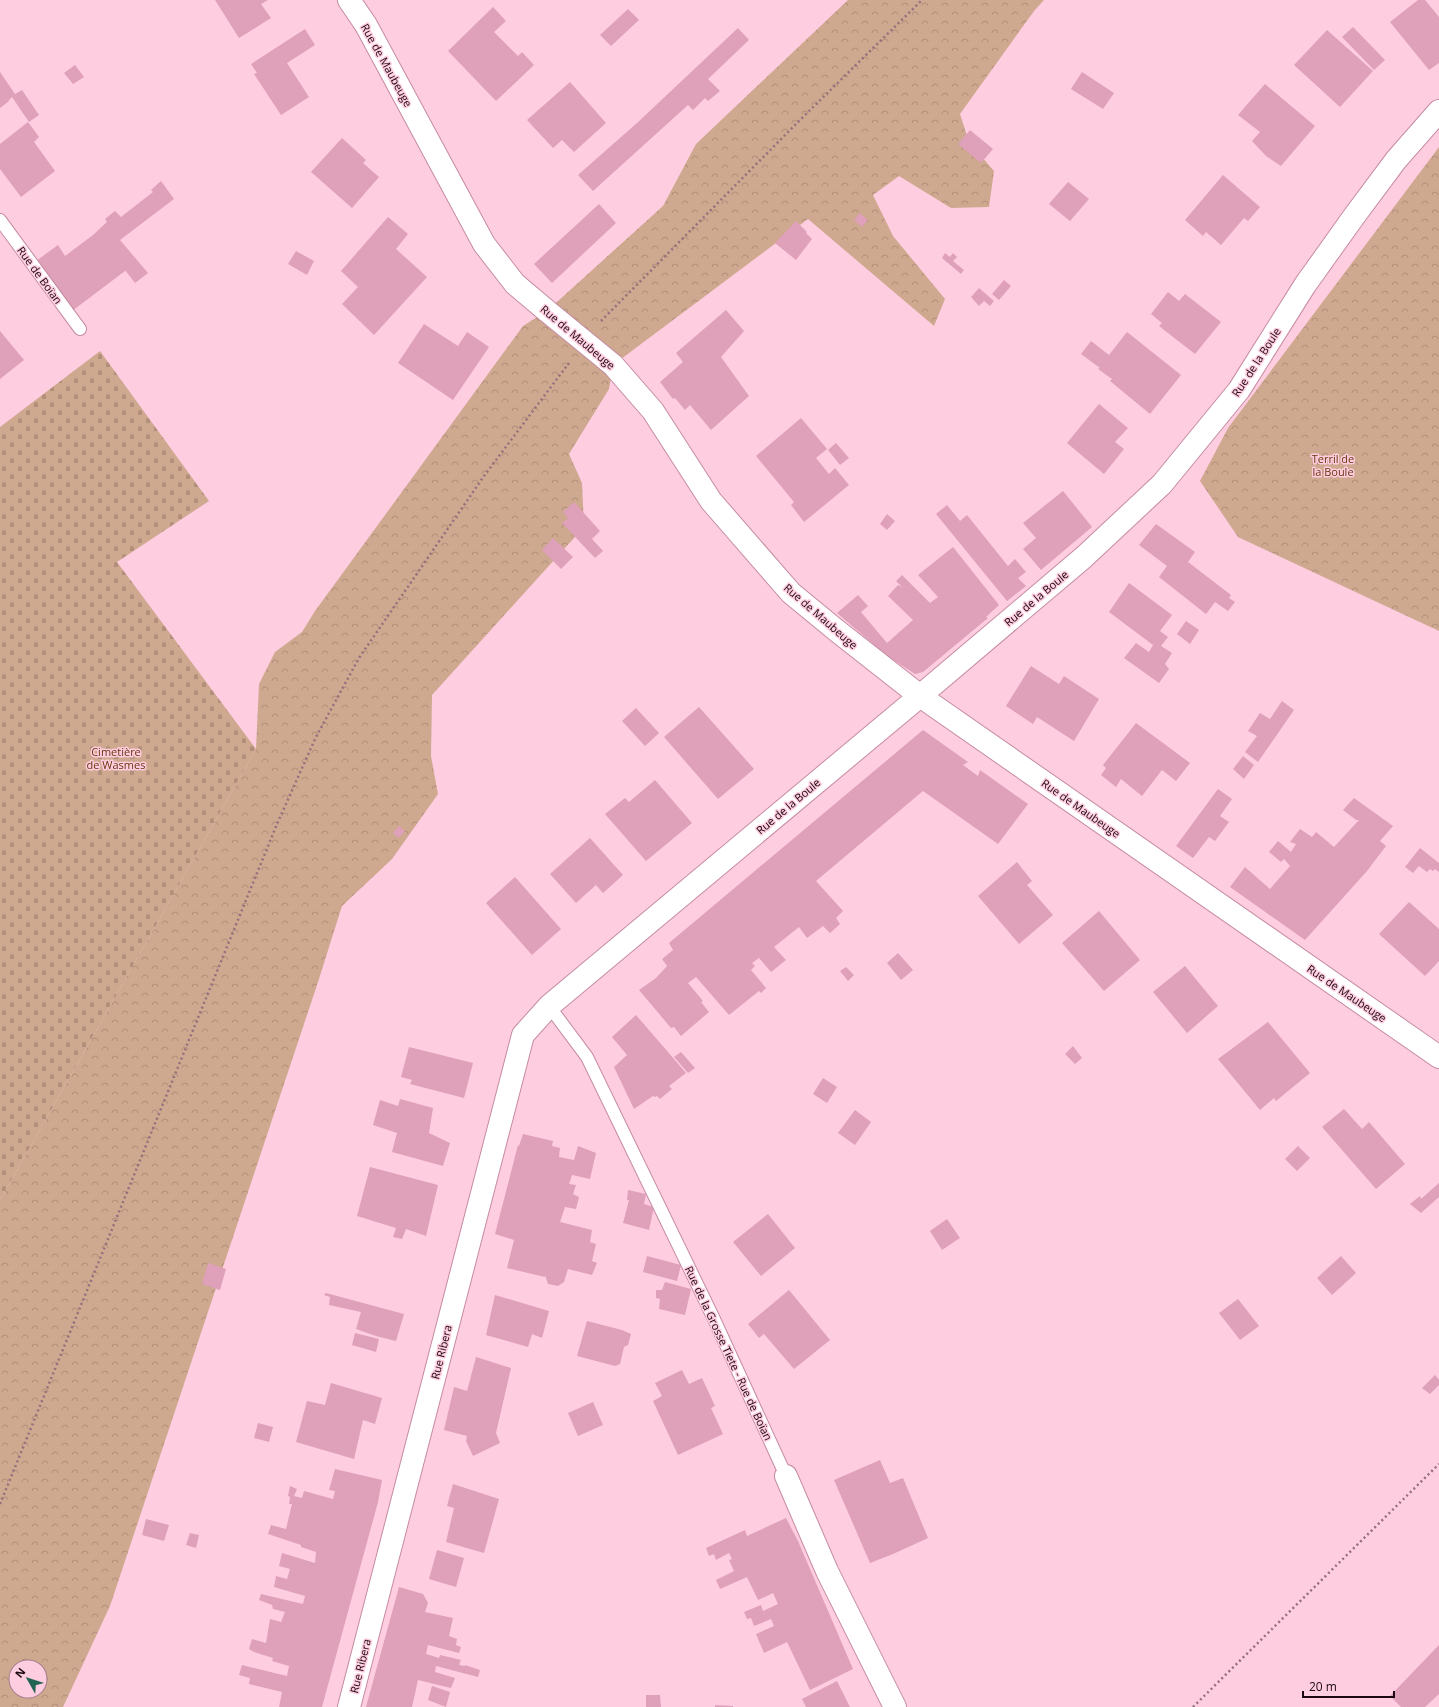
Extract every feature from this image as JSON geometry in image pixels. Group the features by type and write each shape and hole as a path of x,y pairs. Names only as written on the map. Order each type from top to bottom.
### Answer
{"street":[{"name":"Rue de Maubeuge","path":"349,0 366,25 484,244 515,284 613,365 653,412 711,501 791,593 920,696 1439,1057"},
{"name":"Rue de la Boule","path":"549,1006 1084,557 1162,484 1239,390 1305,285 1355,215 1396,160 1439,111"},
{"name":"Rue Ribera","path":"349,1707 523,1035 549,1006"},
{"name":"Rue de la Grosse Tiete - Rue de Boïan","path":"786,1476 827,1571 895,1707"}],"lane":[{"name":"Rue de Boïan","path":"0,220 80,329"},
{"name":"Rue de la Grosse Tiete - Rue de Boïan","path":"549,1006 586,1057 714,1319 786,1476"}],"path":[{"path":"597,327 702,219 922,0"},
{"path":"0,1504 277,824 316,737 359,658 484,476 573,358"},
{"path":"1192,1707 1439,1464"}],"green space":[{"path":"848,0 1044,0 1034,11 960,114 969,142 994,171 989,207 951,208 899,176 873,195 893,236 945,299 934,326 808,219 613,365 609,389 569,454 582,483 584,527 432,695 431,756 438,794 392,859 342,906 110,1606 63,1707 0,1707 0,1200 256,749 259,684 275,652 302,632 315,611 523,326 547,311 663,206 696,144"},
{"name":"Terril de la Boule","path":"1439,147 1439,631 1238,537 1200,481 1228,428"},
{"name":"Cimetière de Wasmes","path":"100,351 209,501 117,562 256,749 0,1200 0,427"}],"building":[{"path":"215,0 268,0 261,4 271,18 239,38"},
{"path":"1418,0 1425,0 1439,17 1439,63 1429,70 1390,22"},
{"path":"493,7 506,21 494,32 518,56 522,52 534,65 496,101 448,51"},
{"path":"628,9 639,20 611,46 600,35"},
{"path":"1353,27 1385,60 1374,70 1342,37"},
{"path":"738,28 749,40 708,79 720,91 708,101 705,98 693,110 688,105 593,191 578,175 637,123"},
{"path":"305,29 315,45 287,63 309,97 281,115 254,74 257,73 251,64"},
{"path":"1327,30 1373,71 1340,107 1294,65"},
{"path":"75,65 84,77 73,84 64,73"},
{"path":"0,72 15,94 22,90 39,115 29,122 12,97 0,108"},
{"path":"1082,72 1114,93 1103,109 1071,89"},
{"path":"570,82 606,123 574,152 562,140 553,148 527,120"},
{"path":"1265,84 1315,126 1281,166 1266,156 1252,141 1260,132 1238,115"},
{"path":"28,122 39,137 34,142 55,171 21,197 0,169 0,144"},
{"path":"970,130 993,149 981,163 958,144"},
{"path":"342,138 366,160 363,163 379,177 352,208 311,172"},
{"path":"1223,175 1260,207 1248,221 1244,218 1221,245 1206,232 1203,236 1185,220"},
{"path":"161,181 174,199 120,240 148,273 135,283 125,270 72,311 36,261 58,245 65,256 93,235 107,222 105,219 115,211 121,217 153,192 151,190"},
{"path":"1068,182 1089,199 1070,221 1049,204"},
{"path":"599,204 616,223 552,283 534,264"},
{"path":"860,213 868,220 862,227 854,220"},
{"path":"388,217 408,234 396,249 427,277 374,335 342,304 358,287 341,271"},
{"path":"796,221 812,239 796,260 775,243"},
{"path":"296,251 314,261 307,275 288,264"},
{"path":"945,253 950,257 953,253 957,257 953,261 964,270 961,274 942,258"},
{"path":"1004,280 1011,286 999,300 992,294"},
{"path":"979,288 994,301 990,306 984,301 979,306 971,297"},
{"path":"1168,292 1179,301 1185,294 1221,322 1195,354 1159,326 1162,323 1151,314"},
{"path":"726,310 744,331 721,357 749,396 711,430 690,405 685,410 675,398 673,399 660,382 683,362 676,353"},
{"path":"424,324 458,346 467,332 489,347 453,400 398,363"},
{"path":"0,331 24,360 0,379"},
{"path":"1127,332 1181,375 1150,414 1110,381 1112,379 1098,369 1100,368 1081,354 1091,341 1109,355"},
{"path":"1099,404 1128,428 1115,442 1124,449 1104,474 1067,443"},
{"path":"801,418 827,449 816,458 829,474 835,468 849,485 804,522 791,505 794,502 756,456"},
{"path":"836,443 849,458 840,465 828,450"},
{"path":"1063,491 1092,527 1041,570 1023,549 1036,538 1023,523"},
{"path":"574,502 600,531 592,539 603,551 595,558 562,523 568,518 563,512"},
{"path":"947,505 960,521 967,515 1008,566 1015,559 1026,572 1018,578 1026,586 1007,601 936,514"},
{"path":"887,514 895,521 887,530 880,524"},
{"path":"1156,524 1195,552 1188,562 1231,595 1229,598 1235,602 1228,611 1215,602 1206,614 1159,577 1167,566 1139,545"},
{"path":"553,538 573,557 561,569 542,550"},
{"path":"953,547 999,605 986,617 988,618 923,672 915,674 878,650 879,649 837,613 858,595 868,606 861,612 887,643 913,620 888,596 898,585 902,587 896,581 902,575 930,603 938,597 918,575"},
{"path":"1129,583 1172,615 1160,631 1168,637 1161,646 1172,653 1165,664 1169,669 1159,683 1124,658 1136,643 1149,652 1153,645 1109,612"},
{"path":"1186,621 1199,630 1190,644 1177,634"},
{"path":"1031,666 1059,684 1064,676 1099,699 1074,741 1037,717 1033,724 1006,706"},
{"path":"1282,701 1294,710 1258,762 1245,752 1257,736 1248,731 1260,713 1270,719"},
{"path":"699,707 754,769 718,799 664,737"},
{"path":"636,708 659,733 645,746 622,721"},
{"path":"1136,723 1190,763 1176,781 1162,770 1142,796 1121,779 1116,787 1101,775 1106,768 1103,765"},
{"path":"923,730 968,762 963,765 978,776 980,770 1028,804 998,844 923,791 816,881 843,911 836,918 840,924 830,933 823,926 807,938 799,927 774,947 786,960 771,972 759,958 752,963 755,966 751,970 766,988 761,993 759,991 729,1015 696,977 688,983 703,1001 701,1002 709,1012 681,1036 674,1027 671,1028 639,990 656,978 667,966 662,959 673,950 669,943"},
{"path":"1243,756 1254,765 1244,779 1233,769"},
{"path":"655,780 692,823 646,861 605,814 625,798 629,802"},
{"path":"1218,789 1232,799 1220,816 1229,822 1215,841 1209,837 1193,858 1176,846"},
{"path":"1354,798 1393,826 1380,841 1386,846 1367,871 1305,940 1230,887 1245,867 1270,889 1290,866 1284,859 1281,862 1269,852 1278,841 1291,852 1296,844 1290,842 1300,829 1312,837 1316,832 1334,847 1359,820 1356,820 1343,810"},
{"path":"399,826 405,831 399,838 393,833"},
{"path":"590,838 623,875 603,893 596,885 576,903 550,874"},
{"path":"1420,848 1439,863 1439,872 1435,869 1433,871 1430,869 1427,872 1419,866 1413,873 1405,867"},
{"path":"1017,862 1032,881 1027,885 1053,915 1019,944 978,896"},
{"path":"515,877 561,929 532,955 486,903"},
{"path":"1409,902 1439,929 1439,961 1425,976 1379,934"},
{"path":"1099,911 1140,960 1104,991 1062,943"},
{"path":"898,953 913,970 901,980 887,963"},
{"path":"1185,966 1218,1006 1187,1033 1153,992"},
{"path":"846,967 854,975 848,981 840,971"},
{"path":"636,1015 686,1073 669,1086 672,1089 660,1099 657,1096 653,1096 634,1109 614,1067 627,1055 612,1037"},
{"path":"1268,1022 1310,1073 1276,1101 1274,1098 1260,1110 1218,1059"},
{"path":"1073,1046 1082,1058 1075,1064 1065,1054"},
{"path":"409,1047 473,1063 464,1098 410,1084 412,1080 401,1077"},
{"path":"681,1052 695,1068 688,1073 674,1057"},
{"path":"823,1078 837,1087 827,1103 813,1094"},
{"path":"400,1099 433,1108 429,1133 450,1143 443,1166 392,1152 397,1133 373,1125 380,1100 398,1106"},
{"path":"1344,1109 1362,1129 1369,1122 1405,1164 1376,1189 1322,1127"},
{"path":"855,1110 871,1122 855,1145 838,1133"},
{"path":"523,1134 553,1141 552,1146 560,1148 559,1157 574,1160 578,1146 596,1153 590,1179 572,1175 569,1184 576,1185 573,1194 579,1197 576,1209 565,1207 560,1222 592,1230 590,1242 596,1244 592,1261 597,1263 592,1275 568,1269 564,1282 558,1286 548,1284 545,1275 545,1277 507,1268 514,1240 495,1234 518,1145 519,1146"},
{"path":"1298,1146 1310,1158 1297,1171 1285,1159"},
{"path":"370,1167 438,1185 426,1236 406,1229 402,1239 393,1237 396,1228 357,1216"},
{"path":"1439,1183 1439,1197 1421,1213 1410,1204 1420,1196 1421,1199"},
{"path":"628,1190 646,1194 644,1204 654,1207 649,1230 623,1223 629,1200 627,1200"},
{"path":"768,1214 795,1248 761,1276 733,1242"},
{"path":"947,1219 960,1238 942,1250 930,1231"},
{"path":"647,1256 681,1265 677,1281 643,1272"},
{"path":"1341,1256 1356,1273 1332,1295 1317,1278"},
{"path":"208,1263 226,1269 220,1290 202,1284"},
{"path":"665,1282 691,1289 685,1315 659,1309 660,1299 656,1298 656,1290 662,1290"},
{"path":"789,1290 830,1340 794,1369 764,1334 759,1338 748,1324"},
{"path":"326,1293 404,1314 396,1341 356,1329 361,1312 329,1305 330,1297 324,1295"},
{"path":"495,1295 549,1311 542,1338 532,1334 528,1347 486,1335"},
{"path":"1238,1299 1259,1326 1240,1340 1219,1313"},
{"path":"587,1321 622,1330 631,1334 628,1345 624,1347 620,1364 615,1366 577,1356"},
{"path":"355,1333 379,1339 376,1352 352,1345"},
{"path":"476,1357 511,1368 496,1433 500,1443 473,1456 466,1441 467,1436 444,1430 454,1387 467,1391"},
{"path":"682,1370 689,1384 702,1378 715,1406 711,1408 723,1434 678,1455 653,1401 662,1396 655,1383"},
{"path":"1435,1375 1439,1380 1439,1385 1430,1394 1422,1388"},
{"path":"331,1383 382,1398 375,1424 363,1420 354,1459 296,1442 307,1401 325,1405"},
{"path":"593,1402 603,1425 578,1436 568,1413"},
{"path":"258,1423 273,1427 269,1442 254,1438"},
{"path":"880,1460 890,1483 903,1478 928,1538 870,1563 834,1480"},
{"path":"335,1469 382,1480 378,1502 322,1707 279,1707 282,1692 249,1684 250,1678 239,1675 242,1665 287,1676 289,1666 272,1661 273,1658 249,1649 252,1639 266,1643 270,1619 281,1622 285,1612 273,1609 272,1605 259,1600 261,1594 303,1604 305,1596 274,1587 276,1576 287,1579 290,1569 279,1566 282,1553 315,1563 316,1552 301,1547 301,1545 268,1534 271,1525 286,1529 292,1504 289,1504 290,1497 288,1496 290,1486 297,1489 294,1496 302,1498 304,1491 333,1499 335,1491 329,1490"},
{"path":"453,1484 499,1499 484,1553 446,1542 454,1508 447,1506"},
{"path":"786,1518 798,1541 853,1669 810,1690 787,1642 764,1653 756,1634 774,1626 771,1619 754,1626 751,1618 747,1619 744,1612 761,1605 763,1611 778,1604 773,1593 758,1600 747,1577 720,1589 716,1580 734,1571 729,1560 732,1559 729,1553 716,1560 714,1554 709,1556 706,1548 745,1530 747,1536"},
{"path":"146,1519 169,1525 164,1541 142,1535"},
{"path":"190,1533 199,1535 196,1548 186,1545"},
{"path":"437,1550 464,1558 456,1587 429,1579"},
{"path":"399,1587 423,1594 428,1603 425,1612 453,1618 449,1636 457,1639 456,1645 461,1647 459,1653 428,1645 426,1654 439,1658 440,1655 461,1660 459,1665 465,1665 480,1670 478,1677 436,1666 435,1672 455,1678 451,1688 418,1680 412,1707 366,1707"},
{"path":"1439,1645 1439,1694 1425,1707 1401,1707 1390,1696"},
{"path":"837,1681 850,1707 806,1707 802,1699"},
{"path":"432,1686 450,1692 446,1707 428,1700"},
{"path":"646,1695 660,1695 661,1707 646,1707"},
{"path":"715,1705 733,1706 733,1707 715,1707"}]}
